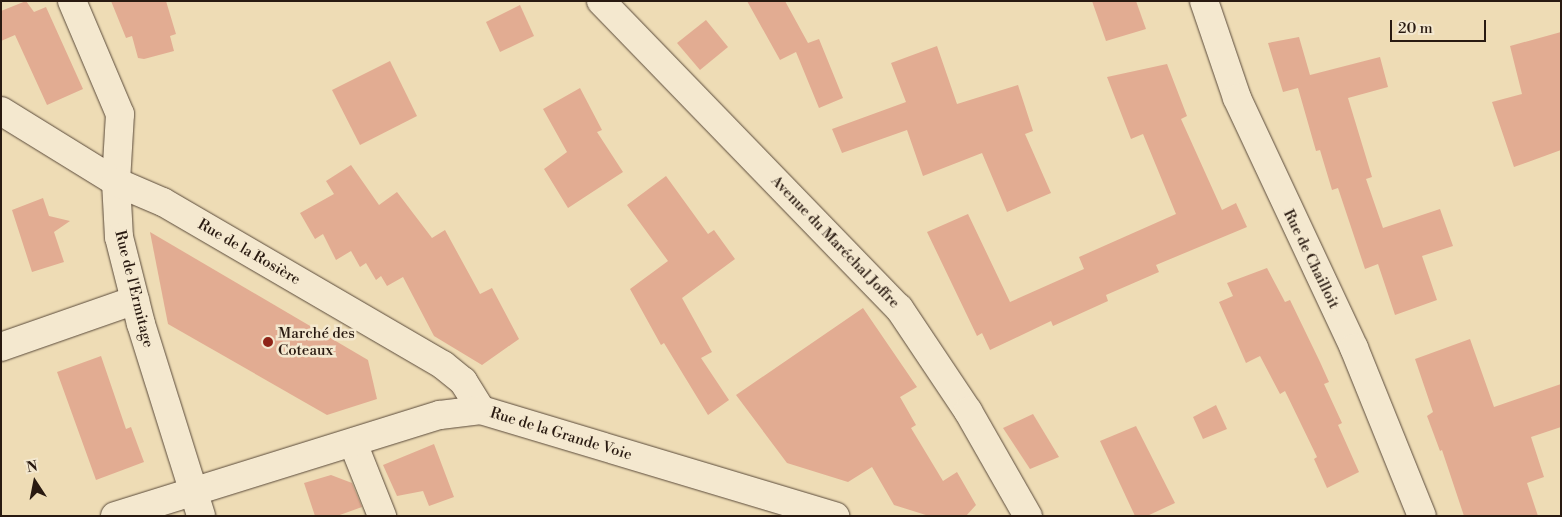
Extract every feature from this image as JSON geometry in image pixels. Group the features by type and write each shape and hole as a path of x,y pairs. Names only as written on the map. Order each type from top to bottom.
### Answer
{"street":[{"name":"Rue de l'Ermitage","path":"72,1 120,114 116,182 119,237 135,300 201,516"},
{"name":"Avenue du Maréchal Joffre","path":"601,1 899,308 964,404 1028,516"},
{"name":"Rue de Chailloit","path":"1204,1 1237,98 1354,348 1422,516"},
{"name":"Rue de la Rosière","path":"1,111 116,182 163,202 443,365 463,381 481,410"},
{"path":"1,347 135,300"},
{"name":"Rue de la Grande Voie","path":"115,516 192,490 353,443 440,415 481,410 835,516"},
{"path":"353,443 382,516"}],"building":[{"path":"26,1 34,12 46,7 83,89 47,105 15,35 1,41 1,11"},
{"path":"111,1 166,1 176,34 170,36 174,51 144,59 138,58 132,36 126,38"},
{"path":"747,1 785,1 808,43 819,39 843,98 819,108 796,52 780,60"},
{"path":"1092,1 1136,1 1146,29 1106,41"},
{"path":"520,5 534,36 500,52 486,22"},
{"path":"706,20 728,47 700,70 677,43"},
{"path":"1561,32 1561,150 1514,167 1492,102 1522,94 1510,46"},
{"path":"1299,37 1310,75 1380,57 1388,87 1348,98 1372,177 1366,179 1383,228 1440,209 1453,246 1422,256 1437,300 1395,315 1378,264 1365,269 1338,188 1332,190 1320,150 1316,151 1298,88 1283,92 1268,43"},
{"path":"937,46 957,104 1018,85 1033,131 1025,134 1051,193 1007,212 982,153 923,176 907,130 842,153 832,129 906,102 891,63"},
{"path":"390,61 417,116 360,145 332,90"},
{"path":"1167,64 1187,116 1181,119 1222,210 1236,203 1247,227 1156,265 1159,272 1106,295 1108,301 1053,326 1051,321 990,350 982,333 977,336 927,232 968,214 1010,302 1084,269 1079,257 1176,214 1143,134 1131,139 1107,77"},
{"path":"580,88 602,130 597,132 623,172 568,208 544,169 567,152 543,109"},
{"path":"351,165 379,205 397,192 432,238 445,230 480,294 492,288 519,339 482,365 434,336 403,277 387,286 381,276 376,280 366,263 360,267 351,251 336,260 323,234 315,239 300,213 334,194 326,181"},
{"path":"666,176 708,234 714,230 735,259 682,298 712,352 701,358 729,400 708,415 664,343 661,345 630,289 668,261 627,205"},
{"path":"43,198 49,216 70,221 54,232 64,262 32,272 12,210"},
{"name":"Marché des Coteaux","path":"150,232 368,360 377,399 327,415 168,324"},
{"path":"1267,268 1285,302 1290,300 1320,362 1329,382 1324,384 1342,423 1338,425 1359,472 1327,488 1314,459 1317,457 1285,391 1280,394 1260,356 1246,363 1219,302 1233,296 1227,283"},
{"path":"863,308 917,387 900,397 916,425 911,428 943,481 957,472 976,505 966,516 929,516 894,505 872,467 848,482 787,463 736,395"},
{"path":"1470,339 1494,407 1561,384 1561,427 1531,437 1544,477 1527,483 1538,516 1464,516 1442,450 1440,451 1427,416 1433,412 1415,359"},
{"path":"101,356 126,429 131,427 144,462 96,480 57,372"},
{"path":"1216,405 1227,429 1203,439 1193,417"},
{"path":"1033,414 1059,457 1030,469 1003,428"},
{"path":"1136,426 1175,503 1147,516 1135,516 1100,441"},
{"path":"434,444 454,497 429,506 423,491 397,496 383,465"},
{"path":"331,475 352,483 362,507 337,516 315,516 304,483"}],"place":[{"name":"Marché des Coteaux","path":"268,342"}]}
